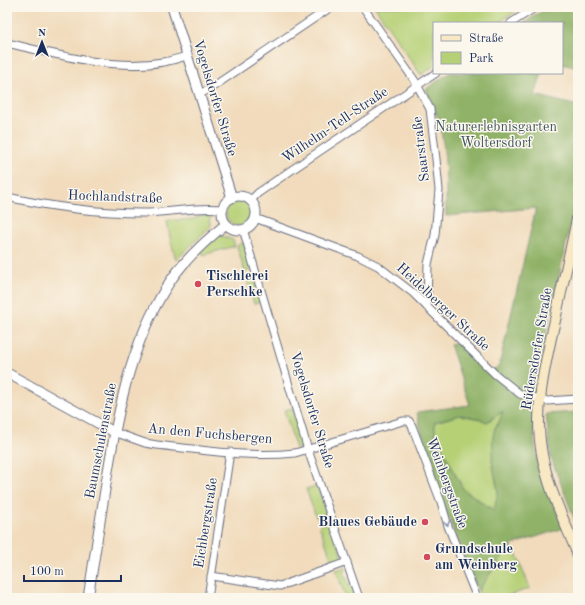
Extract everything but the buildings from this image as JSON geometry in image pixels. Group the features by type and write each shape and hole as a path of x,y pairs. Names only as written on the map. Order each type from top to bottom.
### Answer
{"main road":[{"name":"Rüdersdorfer Straße","path":"578,215 552,333 540,400 539,420 540,441 545,469 562,518 578,555"}],"street":[{"name":"Vogelsdorfer Straße","path":"172,7 198,94 232,198"},
{"path":"198,94 208,90 331,7"},
{"name":"Saarstraße","path":"363,7 418,85 430,109 439,190 435,235 428,264 427,307"},
{"path":"513,22 536,7"},
{"path":"7,44 80,59 134,64 162,62 187,56"},
{"name":"Wilhelm-Tell-Straße","path":"250,201 258,193 434,74"},
{"path":"242,196 250,201 255,209 255,218 251,225 243,229 234,229 226,224 222,214 222,209 228,200 242,196"},
{"name":"Hochlandstraße","path":"7,197 48,206 91,211 144,213 222,209"},
{"name":"Heidelberger Straße","path":"255,218 358,256 378,266 397,280 427,307 495,374 520,394 547,401 578,399"},
{"name":"Baumschulenstraße","path":"88,598 114,432 126,382 135,355 149,321 169,283 188,258 226,224"},
{"name":"Vogelsdorfer Straße","path":"243,229 308,450 359,598"},
{"name":"An den Fuchsbergen","path":"7,373 114,432 157,446 230,452 284,454 308,450 403,421 409,421"},
{"name":"Weinbergstraße","path":"409,421 441,502 448,526 477,598"},
{"name":"Eichbergstraße","path":"208,598 230,452"},
{"path":"211,576 280,586 347,562"}],"green space":[{"path":"375,7 522,7 500,22 433,22 433,67 421,75"},
{"path":"548,7 578,7 578,68 563,64 563,22 526,22"},
{"name":"Naturerlebnisgarten Woltersdorf","path":"448,74 542,74 535,95 578,106 578,189 535,384 533,405 533,426 537,458 542,476 564,528 514,544 501,558 478,591 428,458 417,412 470,405 450,344 460,344 488,374 499,366 536,208 446,216 446,170 442,134 426,89","holes":["503,411 493,436 492,461 498,491 494,511 463,489 435,434 435,422 460,415 487,422"]},
{"path":"239,200 248,204 252,213 248,222 239,226 230,222 226,213 230,204"},
{"path":"201,215 210,215 211,226 176,260 167,221 194,219"},
{"path":"220,235 233,240 235,246 203,255 201,251"},
{"path":"243,242 251,270 245,272 237,246"},
{"path":"254,277 261,302 254,304 247,279"},
{"path":"292,408 302,445 300,448 296,449 284,410"},
{"path":"504,411 495,428 492,461 498,491 495,511 463,489 435,434 434,422 460,415 487,422"},
{"path":"578,412 578,528 551,458 546,414"},
{"path":"317,486 327,514 316,517 306,489"},
{"path":"330,522 343,559 333,563 319,525"},
{"path":"512,547 515,550 530,588 503,598 483,598 478,591 501,558"},
{"path":"345,567 346,571 344,572 356,598 346,598 336,570"}],"place":[{"name":"Tischlerei Perschke","path":"198,284"},
{"name":"Blaues Gebäude","path":"425,522"},
{"name":"Grundschule am Weinberg","path":"427,557"}]}
